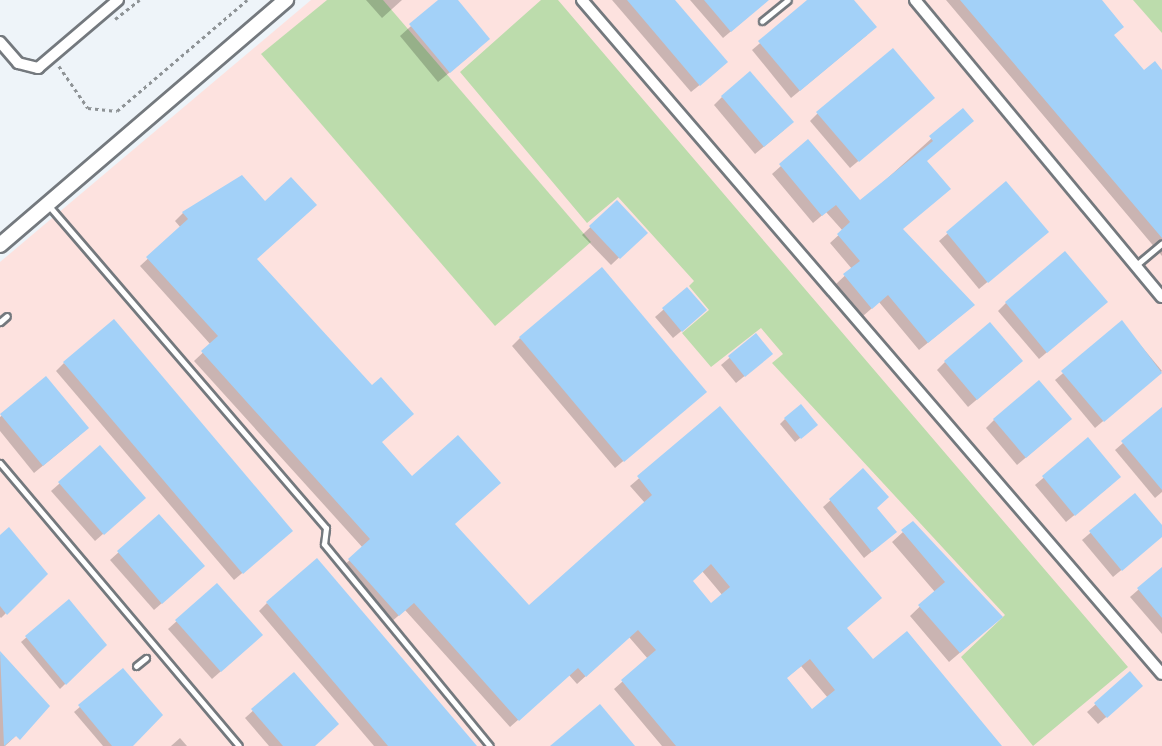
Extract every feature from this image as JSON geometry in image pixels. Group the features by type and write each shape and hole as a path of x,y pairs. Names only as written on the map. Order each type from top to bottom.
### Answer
{"street":[{"path":"0,244 286,0"},
{"path":"582,0 1162,674"},
{"path":"915,0 1162,298"},
{"path":"0,42 18,63 38,68 112,2"}],"lane":[{"path":"762,21 788,0"},
{"path":"47,204 326,528 324,544 490,746"},
{"path":"1135,266 1162,243"},
{"path":"0,322 7,316"},
{"path":"0,463 239,746"},
{"path":"136,666 146,659"}],"path":[{"path":"58,65 88,108 117,111 247,0"}],"shaded area":[{"path":"311,0 1162,0 1162,746 0,746 0,262"}],"green space":[{"path":"327,0 383,0 591,242 495,326 261,54"},
{"path":"541,0 558,0 1128,667 1033,746 961,657 1005,615 772,363 783,354 761,328 711,367 682,333 709,310 689,286 694,281 618,197 587,223 460,72"},
{"path":"1133,0 1162,0 1162,33"}],"building":[{"path":"438,0 458,0 490,39 450,73 409,24"},
{"path":"627,0 675,0 728,62 700,86"},
{"path":"704,0 769,0 731,32"},
{"path":"807,0 854,0 877,27 800,91 758,41"},
{"path":"960,0 1102,0 1124,27 1114,35 1144,70 1155,61 1162,70 1162,238"},
{"path":"893,48 935,98 859,162 816,112"},
{"path":"750,71 794,122 764,147 721,96"},
{"path":"963,108 974,121 927,161 951,189 903,229 975,305 928,343 888,295 872,309 843,274 860,261 837,234 850,222 836,205 822,216 779,164 808,139 860,200 933,141 929,136"},
{"path":"242,175 265,201 291,177 317,205 257,259 372,385 381,377 414,414 382,442 412,476 458,435 501,483 455,524 529,605 652,495 637,476 720,406 882,598 847,628 873,659 907,631 1002,746 676,746 621,680 656,650 638,630 586,677 578,668 519,721 414,603 399,616 348,559 370,539 201,351 218,336 146,257 188,219 182,212","holes":["711,564 730,587 711,603 693,581","810,659 835,690 812,709 787,678"]},
{"path":"1006,181 1049,232 988,283 946,232"},
{"path":"617,200 648,233 620,259 589,226"},
{"path":"1065,251 1108,302 1047,353 1005,302"},
{"path":"602,267 707,392 624,462 519,337"},
{"path":"687,287 707,310 682,332 662,308"},
{"path":"114,319 293,531 243,574 63,362"},
{"path":"1122,320 1162,373 1104,422 1061,371"},
{"path":"990,322 1023,361 977,400 944,361"},
{"path":"756,333 773,354 745,377 728,356"},
{"path":"46,376 89,428 43,466 0,414"},
{"path":"1039,380 1072,419 1026,458 993,419"},
{"path":"801,404 818,425 801,439 784,418"},
{"path":"1162,407 1162,490 1121,441"},
{"path":"1088,437 1121,477 1075,516 1042,476"},
{"path":"100,445 146,498 104,535 58,482"},
{"path":"863,468 889,497 877,508 897,532 872,552 829,499"},
{"path":"1135,493 1162,525 1162,537 1122,571 1089,531"},
{"path":"159,514 205,566 162,604 117,551"},
{"path":"913,521 1003,617 960,653 918,605 945,582 901,530"},
{"path":"9,527 48,574 7,615 0,606 0,535"},
{"path":"317,558 477,746 388,746 266,602"},
{"path":"1162,567 1162,618 1137,588"},
{"path":"217,583 263,635 221,672 175,620"},
{"path":"69,599 107,645 66,685 25,636"},
{"path":"0,651 50,706 20,740 16,736 4,746"},
{"path":"123,668 163,715 133,746 112,746 78,705"},
{"path":"1130,671 1143,686 1107,718 1094,703"},
{"path":"294,672 339,724 315,746 283,746 251,709"},
{"path":"600,704 635,746 550,746"}]}
